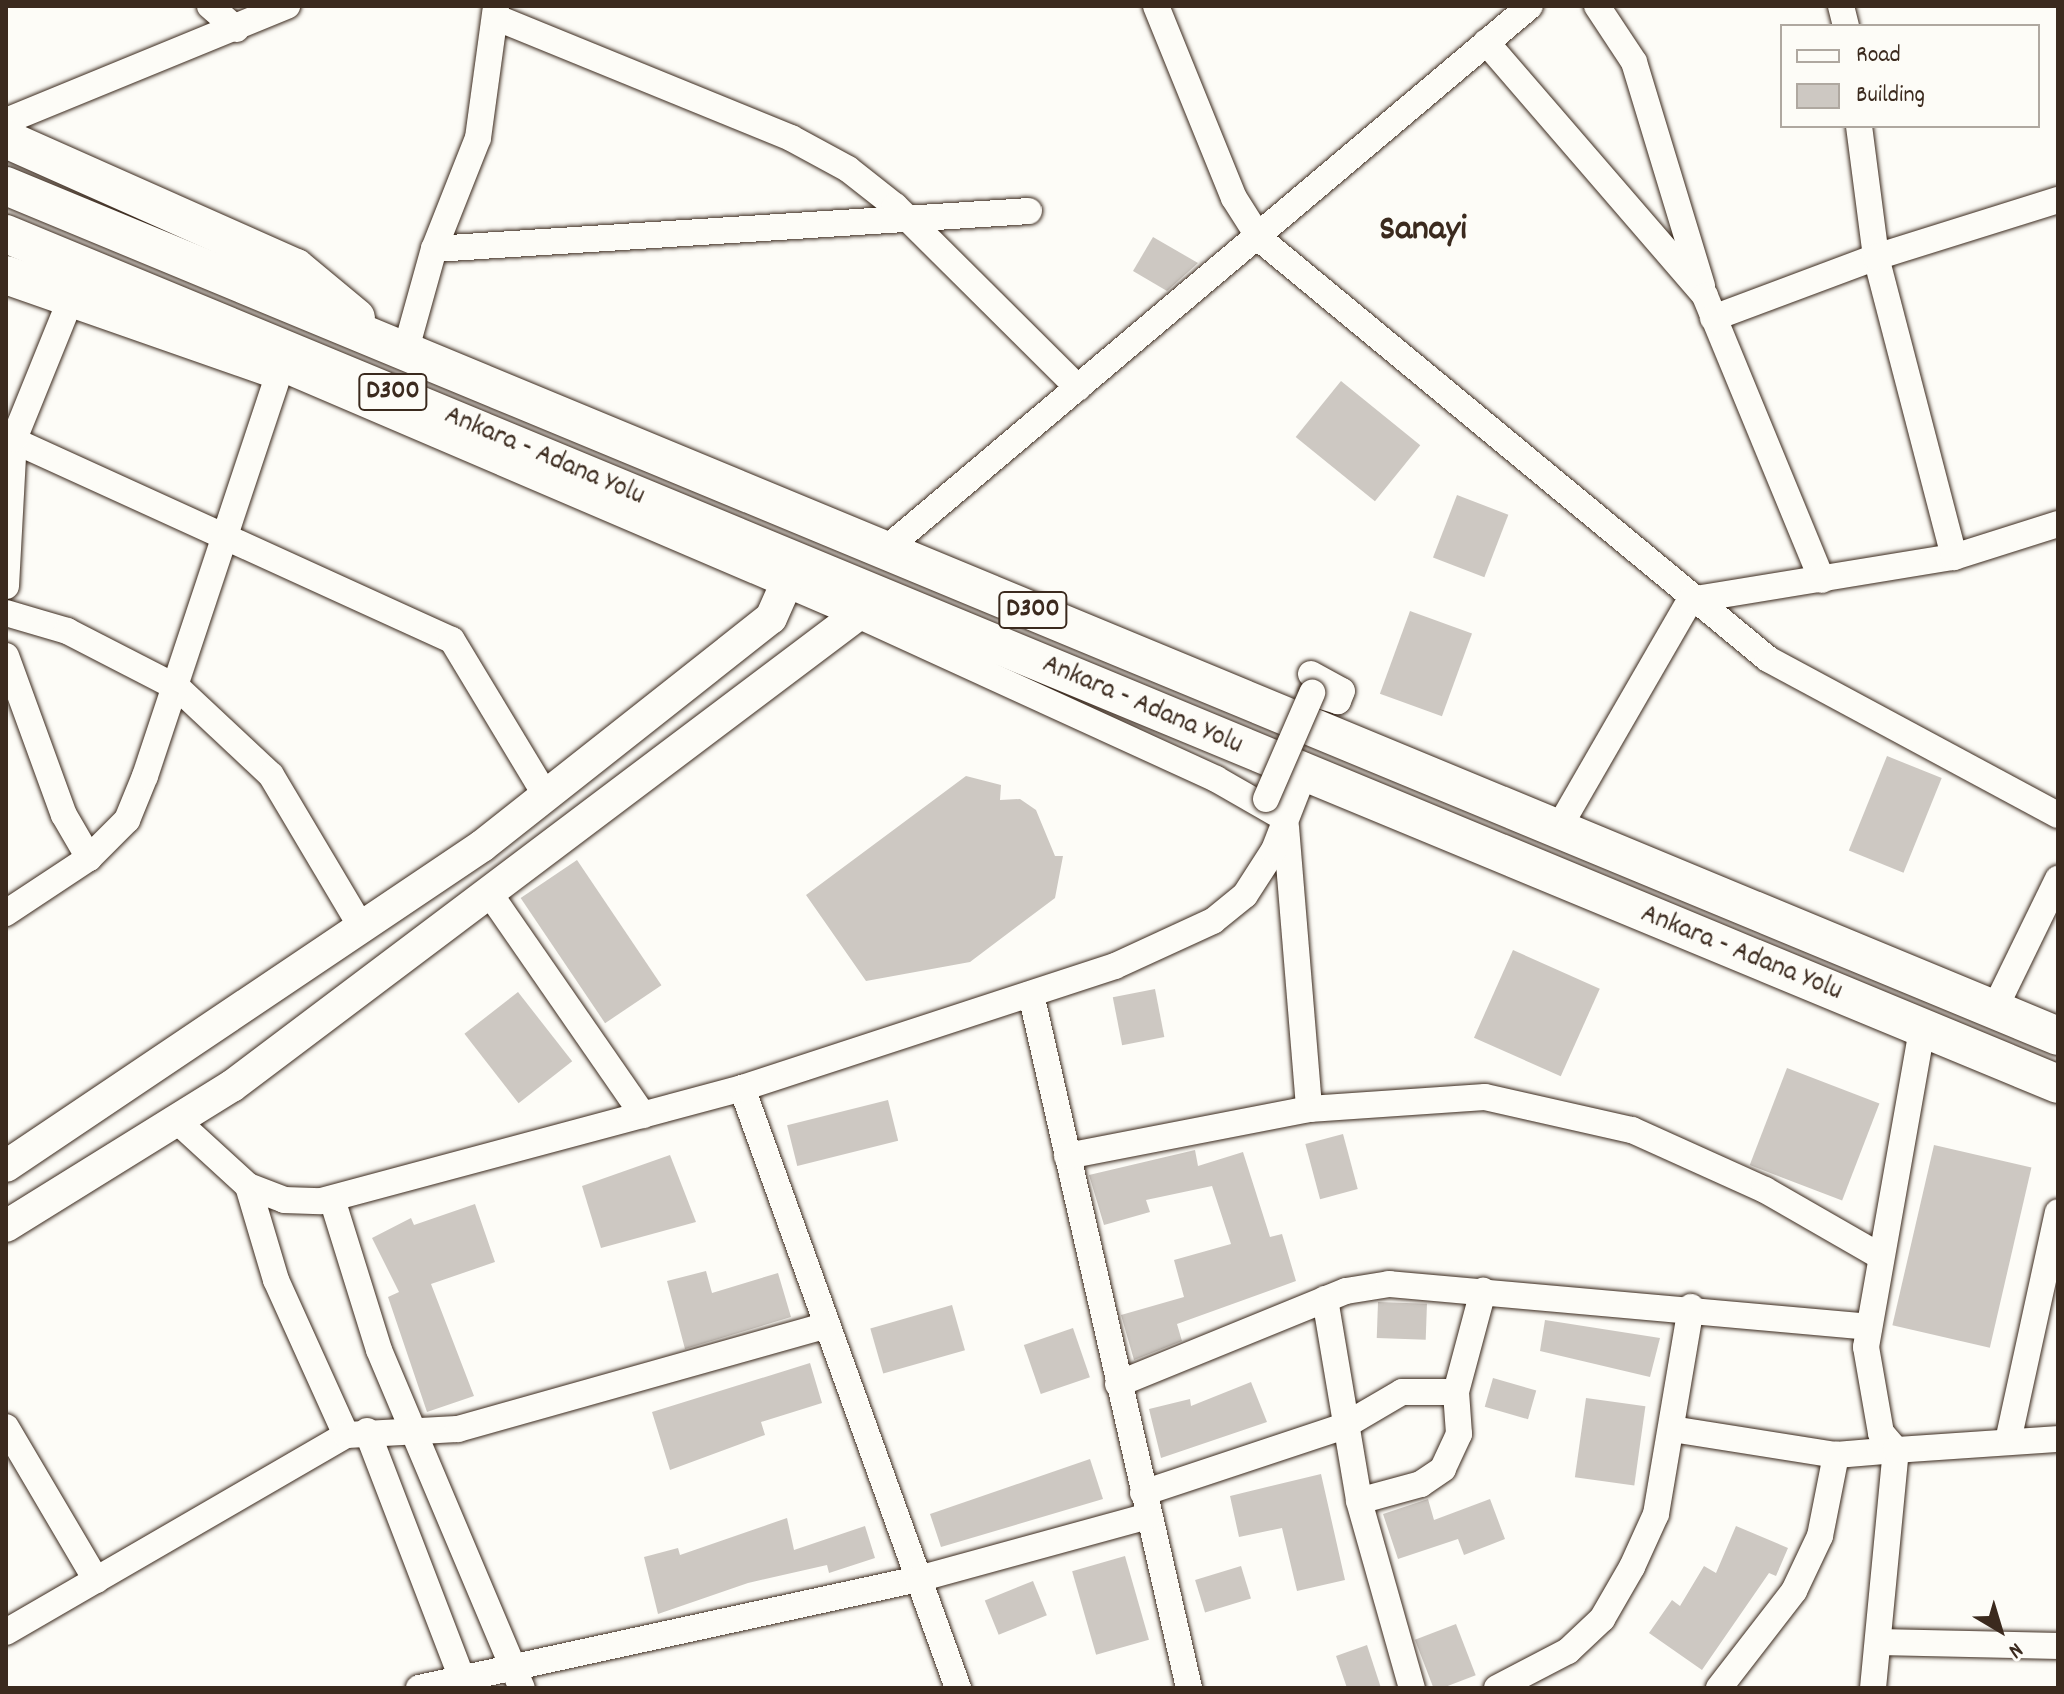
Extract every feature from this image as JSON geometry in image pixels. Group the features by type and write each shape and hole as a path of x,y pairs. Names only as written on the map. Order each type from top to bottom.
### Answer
{"highway":[{"path":"6,139 296,268 395,345"},
{"name":"Ankara - Adana Yolu","path":"6,186 2058,1036"},
{"name":"Ankara - Adana Yolu","path":"6,234 375,385 782,571 1304,773 2058,1084"},
{"path":"6,275 70,301 287,372 375,385"}],"main road":[{"path":"6,1166 362,928 546,796 771,618 782,571"},
{"path":"6,1226 176,1120 490,894 869,606"}],"street":[{"path":"210,6 236,29"},
{"path":"6,121 287,6"},
{"path":"1156,6 1234,198 1260,239 1690,600 1768,659 2058,815"},
{"path":"886,549 1260,239 1530,6"},
{"path":"1597,6 1634,62 1709,307 1822,580"},
{"path":"395,345 478,138 496,12 791,138 848,169 907,218 1078,388"},
{"path":"1486,42 1709,307"},
{"path":"1859,128 1876,257 1954,557"},
{"path":"1709,307 2058,200"},
{"path":"434,249 1029,211"},
{"path":"6,586 10,438 70,301"},
{"path":"6,913 89,858 127,820 178,688 287,372 782,571"},
{"path":"10,438 231,534 452,640 546,796"},
{"path":"1690,600 1954,557 2058,524"},
{"path":"1558,829 1690,600"},
{"path":"869,606 1216,779 1286,822"},
{"path":"6,613 67,631 178,688 271,775 362,928"},
{"path":"6,656 10,686 64,815 89,858"},
{"path":"1216,779 1223,773 1266,799 1312,684"},
{"path":"176,1120 248,1186 284,1200 332,1199 742,1088 1115,966 1213,921 1245,895 1286,822 1304,773"},
{"path":"1286,822 1309,1109"},
{"path":"1994,1010 2058,879"},
{"path":"490,894 643,1115"},
{"path":"1031,994 1189,1688"},
{"path":"1873,1688 1880,1642 1896,1450 1881,1433 1872,1399 1869,1327 1922,1028"},
{"path":"742,1088 958,1688"},
{"path":"1067,1156 1309,1109 1485,1097 1632,1130 1765,1190 1880,1256"},
{"path":"248,1186 276,1280 356,1433 462,1678"},
{"path":"332,1199 379,1350 417,1431 519,1677"},
{"path":"2008,1441 2058,1212"},
{"path":"1118,1384 1325,1299 1389,1284 1691,1307 1869,1327"},
{"path":"1359,1501 1421,1484 1443,1469 1459,1434 1456,1392 1483,1291"},
{"path":"1325,1299 1359,1501 1412,1688"},
{"path":"1512,1685 1568,1651 1602,1619 1656,1514 1691,1307"},
{"path":"6,1632 356,1433 458,1429 827,1325"},
{"path":"419,1688 462,1678 519,1677 918,1579 1146,1504 1344,1426 1402,1392 1456,1392"},
{"path":"6,1427 96,1580"},
{"path":"1672,1429 1836,1455 2058,1439"},
{"path":"1719,1688 1794,1591 1820,1536 1836,1455"},
{"path":"1880,1642 2058,1646"}],"building":[{"path":"1153,237 1198,263 1167,291 1133,271"},
{"path":"1341,381 1420,445 1375,501 1296,437"},
{"path":"1457,495 1508,515 1484,577 1433,558"},
{"path":"1410,611 1472,634 1442,716 1380,694"},
{"path":"1887,756 1942,778 1903,873 1849,851"},
{"path":"966,776 1001,785 1000,800 1020,799 1036,810 1055,856 1063,856 1055,898 970,962 866,981 806,895"},
{"path":"577,860 661,985 605,1023 521,898"},
{"path":"1513,950 1600,989 1561,1076 1474,1038"},
{"path":"1155,989 1164,1037 1122,1045 1113,997"},
{"path":"518,992 572,1061 519,1103 464,1034"},
{"path":"1787,1068 1879,1103 1842,1201 1750,1165"},
{"path":"888,1100 898,1141 797,1166 787,1125"},
{"path":"1343,1134 1358,1189 1320,1199 1305,1144"},
{"path":"1934,1145 2031,1167 1990,1348 1892,1325"},
{"path":"1195,1150 1198,1166 1243,1152 1270,1237 1282,1234 1296,1281 1177,1324 1182,1341 1134,1360 1121,1315 1184,1297 1174,1260 1231,1244 1212,1186 1146,1200 1150,1212 1104,1225 1089,1175"},
{"path":"670,1155 696,1222 601,1248 582,1186"},
{"path":"475,1204 495,1262 431,1284 474,1396 427,1412 388,1297 399,1292 372,1238 411,1218 414,1225"},
{"path":"706,1271 712,1293 778,1273 791,1317 685,1349 667,1281"},
{"path":"1378,1302 1427,1304 1426,1340 1377,1338"},
{"path":"952,1305 965,1350 883,1374 870,1328"},
{"path":"1545,1320 1660,1338 1650,1377 1540,1351"},
{"path":"1073,1328 1090,1377 1041,1394 1024,1345"},
{"path":"810,1363 822,1403 761,1422 765,1435 670,1470 652,1412"},
{"path":"1493,1378 1536,1390 1528,1419 1485,1407"},
{"path":"1251,1382 1267,1422 1161,1458 1149,1409 1190,1399 1191,1406"},
{"path":"1586,1398 1645,1406 1634,1486 1575,1477"},
{"path":"1090,1459 1103,1499 941,1547 930,1514"},
{"path":"1321,1474 1345,1580 1297,1591 1282,1528 1239,1537 1230,1496"},
{"path":"1428,1499 1434,1520 1490,1499 1505,1539 1464,1555 1458,1539 1398,1559 1383,1514"},
{"path":"787,1518 794,1550 865,1526 875,1558 829,1573 827,1565 748,1583 658,1614 644,1557 678,1548 680,1555"},
{"path":"1736,1526 1788,1548 1776,1576 1769,1573 1702,1670 1649,1633 1672,1600 1680,1606 1704,1566 1716,1573"},
{"path":"1125,1556 1149,1640 1096,1655 1072,1571"},
{"path":"1241,1566 1251,1599 1205,1613 1195,1580"},
{"path":"1033,1581 1047,1615 999,1635 985,1600"},
{"path":"1456,1624 1476,1675 1443,1688 1433,1688 1415,1640"},
{"path":"1367,1645 1381,1688 1347,1688 1336,1656"}],"district":[{"name":"Sanayi","path":"1423,232"}]}
